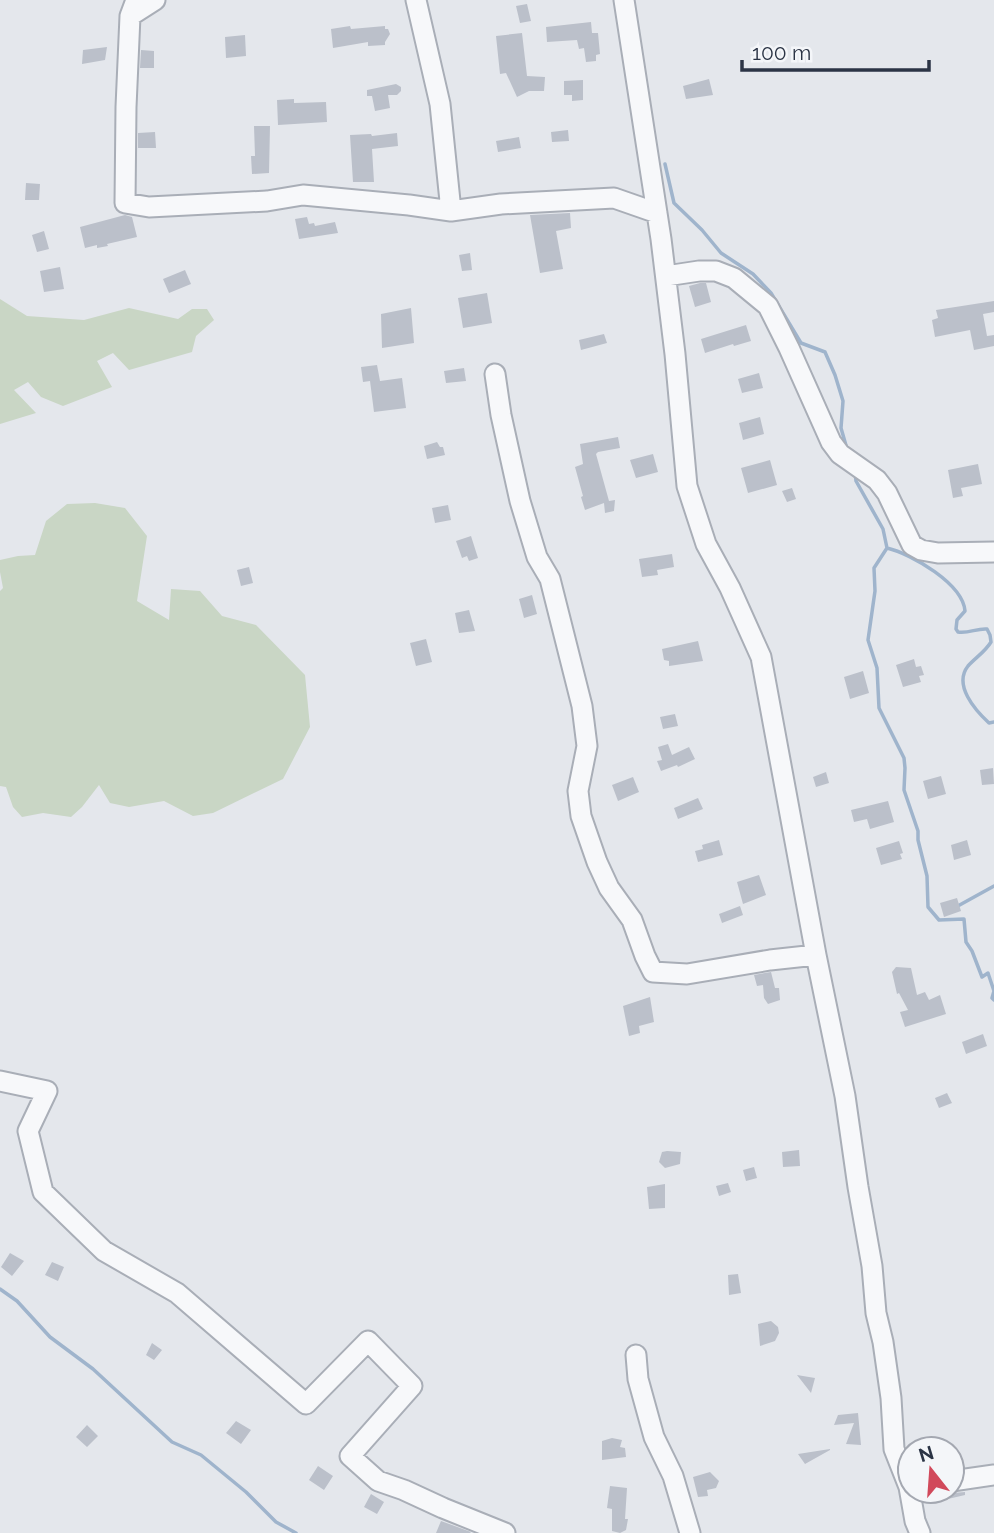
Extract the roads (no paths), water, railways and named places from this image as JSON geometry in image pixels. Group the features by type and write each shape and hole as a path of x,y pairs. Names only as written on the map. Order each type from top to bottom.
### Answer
{"street":[{"path":"155,0 133,8 126,107 125,203 162,207 267,201 303,195 451,211 501,204 614,198 657,213"},
{"path":"416,0 440,103 451,211"},
{"path":"624,0 666,276 687,486 706,544 730,588 761,657 845,1096 891,1398 896,1454"},
{"path":"666,276 716,271 734,278 768,306 831,442 840,454 877,480 887,493 912,545 921,550 938,553 994,552"},
{"path":"495,374 520,501 537,557 550,579 582,706 587,746 578,791 581,816 597,862 609,888 632,920 649,964 653,971 687,974 816,955"},
{"path":"0,1081 47,1091 27,1131 43,1192 104,1251 177,1293 306,1404 368,1341 412,1386 350,1456 378,1481 505,1533"},
{"path":"636,1354 638,1379 654,1437 673,1476 690,1533"},
{"path":"966,1479 994,1475"},
{"path":"912,1505 920,1533"}],"waterway":[{"path":"665,164 674,203 721,253 753,274 771,293 801,343 825,352 843,401 841,428 847,449"},
{"path":"855,472 856,481 883,529 887,548 922,563 955,591 965,611 957,620 958,632 987,629 991,642 968,666 963,681 972,704 989,723 994,722"},
{"path":"887,548 874,568 875,591 868,640 877,668 879,708 904,758 904,790 918,831 927,876 928,907 939,920 964,919 966,942 982,977 988,973 994,1000"},
{"path":"956,907 994,886"},
{"path":"0,1289 17,1301 50,1337 93,1369 172,1442 201,1455 246,1492 276,1522 296,1533"}]}
